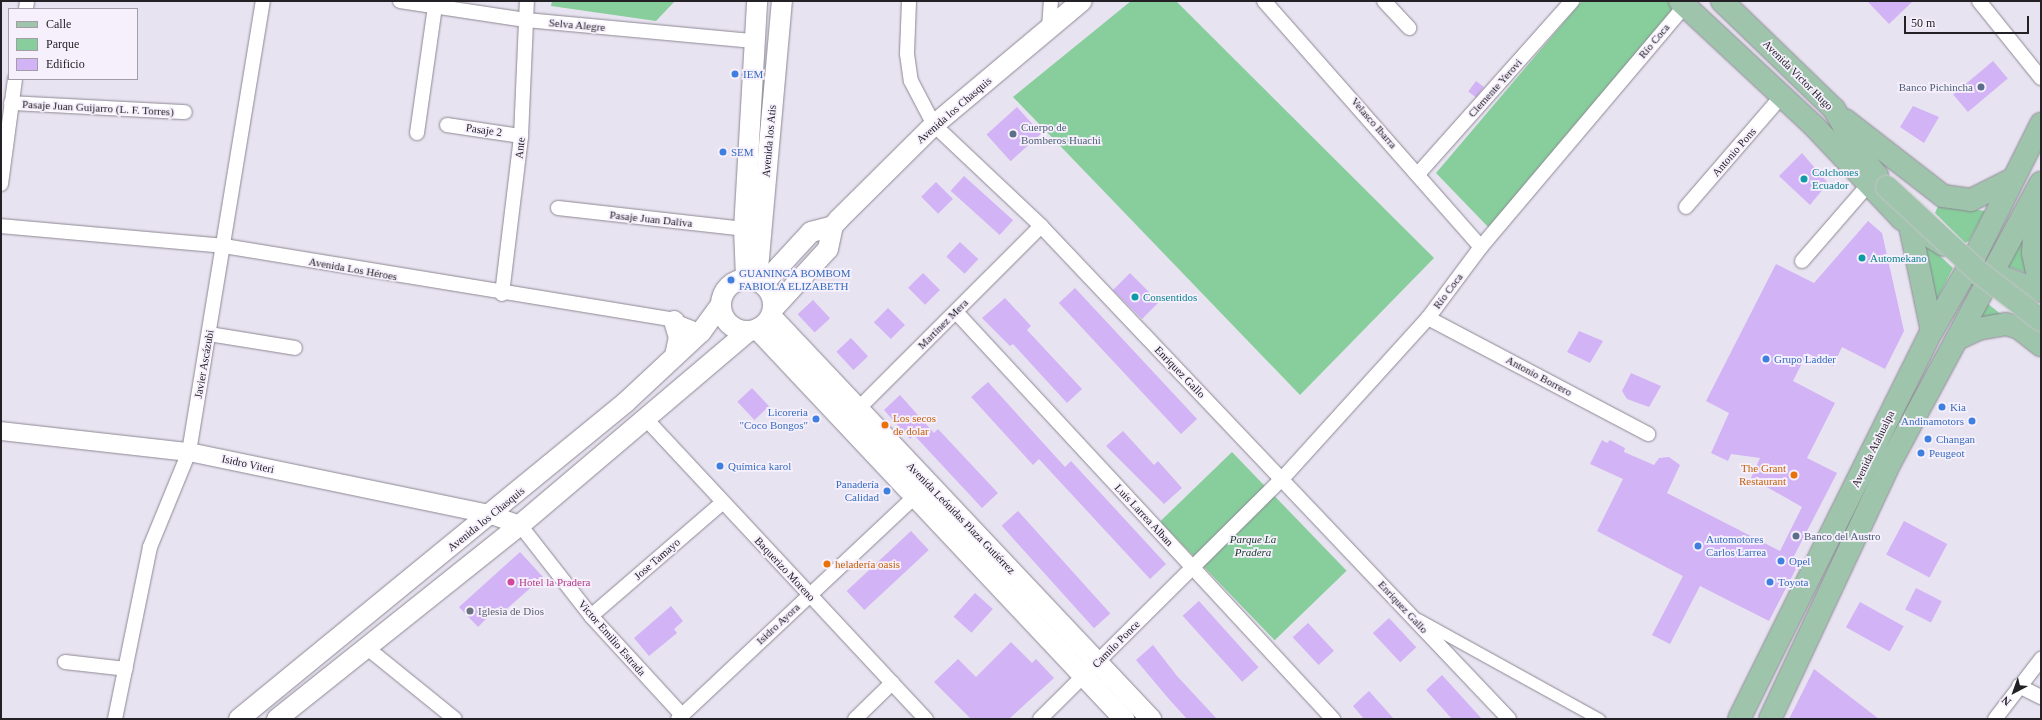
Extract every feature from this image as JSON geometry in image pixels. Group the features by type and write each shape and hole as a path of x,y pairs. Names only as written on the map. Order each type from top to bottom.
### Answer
{"main road":[{"name":"Avenida los Atis","path":"756,280 744,229 757,1"},
{"name":"Avenida los Atis","path":"756,280 763,233 782,1"},
{"name":"Avenida los Chasquis","path":"756,280 794,250 810,232 832,226 934,125 1082,1"},
{"name":"Avenida Victor Hugo","path":"1722,1 1836,113 1878,186 1906,222 1949,248 1975,256"},
{"name":"Avenida Victor Hugo","path":"1685,2 1781,97 1878,186 1980,272 2041,320"},
{"path":"1836,113 1920,181 1955,200 1984,195 2011,180"},
{"name":"Avenida Atahualpa","path":"1739,719 1932,331 1975,256 2011,180 2041,124"},
{"name":"Avenida Victor Hugo","path":"1814,126 1862,158"},
{"path":"1920,181 1922,201 1906,222 1932,331"},
{"path":"2039,187 2033,253 2041,291"},
{"name":"Avenida Atahualpa","path":"1770,719 1891,460 1994,274 2039,187"},
{"path":"276,719 520,525 645,418 763,322 828,249 832,226"},
{"path":"763,233 779,247 794,250"},
{"path":"1975,256 2006,251"},
{"path":"1963,278 1994,274 2041,291"},
{"path":"756,280 773,296 763,322 730,325 720,306 727,287 756,280"},
{"path":"2019,328 2025,309 2041,300"},
{"name":"Avenida los Chasquis","path":"239,719 492,515 675,356 701,332 720,306"},
{"path":"674,321 679,337 675,356"},
{"name":"Avenida Leónidas Plaza Gutiérrez","path":"763,322 851,417 978,534 1090,670 1124,719"},
{"path":"1957,339 1993,325 2019,328 2041,345"},
{"name":"Avenida Leónidas Plaza Gutiérrez","path":"851,417 914,497 1090,670 1151,719"}],"street":[{"name":"Javier Ascázubi","path":"115,719 150,547 189,452 210,334 263,1"},
{"name":"Selva Alegre","path":"400,1 526,20 754,42"},
{"name":"Ante","path":"502,294 521,136 528,1"},
{"name":"Enriquez Gallo","path":"909,1 907,54 911,81 934,125 1041,226 1509,719"},
{"path":"1049,28 1051,1"},
{"name":"Velasco Ibarra","path":"1264,1 1481,247"},
{"path":"1384,1 1409,28"},
{"name":"Clemente Yerovi","path":"1418,174 1572,1"},
{"path":"1979,1 2041,78"},
{"name":"Río Coca","path":"1191,567 1282,479 1428,318 1481,247 1685,2"},
{"path":"417,133 435,6"},
{"path":"1,184 15,80"},
{"name":"Antonio Pons","path":"1686,207 1781,97"},
{"name":"Pasaje Juan Guijarro (L. F. Torres)","path":"11,103 185,112"},
{"name":"Pasaje 2","path":"447,125 521,136"},
{"path":"1802,261 1878,186"},
{"name":"Pasaje Juan Daliva","path":"558,208 744,229"},
{"name":"Avenida Los Héroes","path":"1,226 224,246 502,294 674,321 701,332"},
{"name":"Martinez Mera","path":"851,417 1041,226"},
{"name":"Luis Larrea Alban","path":"956,312 1333,719"},
{"name":"Antonio Borrero","path":"1428,318 1648,434"},
{"path":"210,334 295,348"},
{"name":"Baquerizo Moreno","path":"645,418 722,503 926,719"},
{"name":"Isidro Viteri","path":"1,431 189,452 492,515"},
{"name":"Isidro Ayora","path":"680,717 914,497"},
{"name":"Jose Tamayo","path":"592,616 722,503"},
{"path":"492,515 520,525"},
{"name":"Victor Emilio Estrada","path":"520,525 592,616 680,717"},
{"name":"Camilo Ponce","path":"1040,719 1191,567"},
{"path":"1410,614 1599,719"},
{"path":"366,647 456,719"},
{"path":"1995,719 2041,659"},
{"path":"65,662 126,669"},
{"path":"855,719 892,683"},
{"path":"2019,686 2041,697"}],"green space":[{"path":"552,1 675,1 656,21 551,6"},
{"path":"1131,1 1176,1 1434,258 1300,395 1013,97"},
{"path":"1582,1 1670,1 1677,7 1491,230 1436,173"},
{"path":"1939,204 1985,211 1969,241 1965,243 1935,213"},
{"path":"1923,240 1953,268 1932,309"},
{"path":"2020,241 2027,242 2030,274 2007,266"},
{"path":"1983,300 2002,315 1974,320"},
{"name":"Parque La Pradera","path":"1232,452 1347,571 1275,640 1160,521"}],"building":[{"path":"1867,1 1913,1 1889,24"},
{"name":"Banco Pichincha","path":"1993,61 2008,79 1968,112 1953,94"},
{"path":"1476,81 1484,87 1476,97 1468,91"},
{"path":"1913,106 1939,117 1924,143 1900,127"},
{"name":"Cuerpo de Bomberos Huachi","path":"1017,107 1041,134 1011,161 987,134"},
{"name":"Colchones Ecuador","path":"1802,153 1828,183 1810,205 1779,176"},
{"path":"964,176 1013,220 1000,235 951,191"},
{"path":"936,182 953,199 938,214 921,197"},
{"path":"1868,221 1882,233 1904,331 1885,369 1842,347 1833,366 1807,353 1793,381 1835,403 1807,458 1837,473 1793,558 1800,561 1769,621 1700,586 1670,644 1652,635 1683,576 1597,531 1623,479 1590,464 1602,440 1607,443 1610,440 1625,448 1624,452 1654,465 1659,458 1669,457 1680,465 1667,493 1780,551 1802,507 1751,478 1760,458 1731,454 1728,461 1711,453 1729,413 1706,401 1776,264 1814,283"},
{"path":"960,242 978,259 965,274 946,257"},
{"path":"923,273 940,290 925,305 908,288"},
{"name":"Consentidos","path":"1130,273 1159,302 1142,319 1113,290"},
{"path":"1075,288 1197,419 1181,434 1059,303"},
{"path":"1005,298 1031,326 1027,330 1082,389 1067,403 1013,344 1010,346 982,318"},
{"path":"813,300 830,318 815,333 798,314"},
{"path":"888,308 905,325 891,339 874,322"},
{"path":"1579,331 1603,341 1590,363 1567,352"},
{"path":"851,338 868,356 853,370 836,352"},
{"path":"1631,373 1661,386 1649,407 1627,399 1622,391"},
{"path":"988,382 1065,467 1071,461 1166,564 1150,579 1039,459 1033,465 971,397"},
{"path":"752,388 769,406 754,420 737,402"},
{"path":"900,395 934,433 938,429 998,493 982,508 914,435 910,439 884,410"},
{"path":"1123,431 1154,465 1158,461 1182,488 1164,504 1106,446"},
{"path":"1018,511 1110,614 1094,628 1002,526"},
{"path":"1904,521 1947,544 1929,578 1886,555"},
{"path":"911,531 929,550 864,610 847,591"},
{"name":"Hotel la Pradera","path":"520,552 543,577 503,612 498,607 478,627 459,607"},
{"path":"1916,588 1942,601 1931,623 1905,609"},
{"path":"975,593 993,609 971,633 954,617"},
{"path":"1199,601 1259,667 1242,682 1183,616"},
{"path":"1860,602 1904,626 1890,652 1846,627"},
{"path":"671,606 683,621 674,629 677,633 649,656 634,638"},
{"path":"1389,618 1416,647 1400,662 1373,633"},
{"path":"1308,623 1334,651 1319,665 1293,637"},
{"path":"1011,642 1032,663 1036,659 1054,678 1009,719 971,719 934,682 958,659 976,677"},
{"path":"1153,645 1177,676 1217,719 1187,719 1168,698 1136,660"},
{"path":"1814,669 1879,719 1789,719"},
{"path":"1442,675 1482,719 1452,719 1426,690"},
{"path":"1369,691 1394,719 1364,719 1353,706"}],"place":[{"name":"IEM","path":"735,74"},
{"name":"Banco Pichincha","path":"1981,87"},
{"name":"Cuerpo de Bomberos Huachi","path":"1013,134"},
{"name":"SEM","path":"723,152"},
{"name":"Colchones Ecuador","path":"1804,179"},
{"name":"Automekano","path":"1862,258"},
{"name":"GUANINGA BOMBOM FABIOLA ELIZABETH","path":"731,280"},
{"name":"Consentidos","path":"1135,297"},
{"name":"Grupo Ladder","path":"1766,359"},
{"name":"Kia","path":"1942,407"},
{"name":"Licoreria \"Coco Bongos\"","path":"816,419"},
{"name":"Andinamotors","path":"1972,421"},
{"name":"Los secos de dolar","path":"885,425"},
{"name":"Changan","path":"1928,439"},
{"name":"Peugeot","path":"1921,453"},
{"name":"Química karol","path":"720,466"},
{"name":"The Grant Restaurant","path":"1794,475"},
{"name":"Panadería Calidad","path":"887,491"},
{"name":"Banco del Austro","path":"1796,536"},
{"name":"Automotores Carlos Larrea","path":"1698,546"},
{"name":"Opel","path":"1781,561"},
{"name":"heladería oasis","path":"827,564"},
{"name":"Hotel la Pradera","path":"511,582"},
{"name":"Toyota","path":"1770,582"},
{"name":"Iglesia de Dios","path":"470,611"}]}
